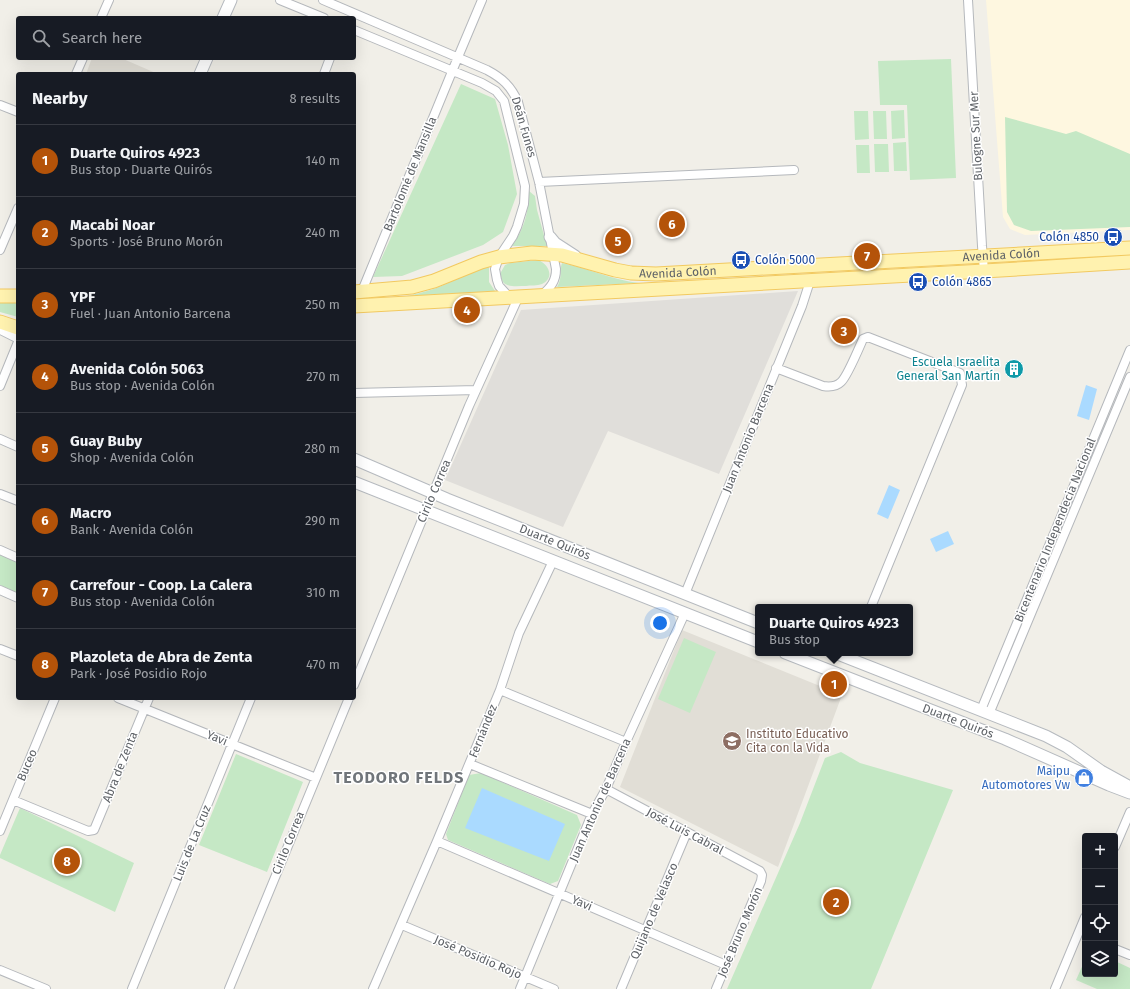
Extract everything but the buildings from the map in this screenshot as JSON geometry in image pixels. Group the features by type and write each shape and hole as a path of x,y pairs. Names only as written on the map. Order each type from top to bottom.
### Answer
{"main road":[{"path":"224,16 231,0"},
{"path":"201,72 206,60"},
{"path":"550,237 561,248 581,260"},
{"name":"Avenida Colón","path":"358,292 397,289 423,284 440,279 469,266 499,257 532,253 553,254 631,273 656,274 1130,248"},
{"name":"Avenida Colón","path":"356,306 1130,262"},
{"path":"0,296 16,296"},
{"path":"0,322 16,327"},
{"path":"0,328 16,336"},
{"name":"Duarte Quirós","path":"356,460 434,493 755,622"},
{"name":"Duarte Quirós","path":"356,483 755,641"},
{"name":"Duarte Quirós","path":"793,656 1005,739 1130,794"},
{"name":"Duarte Quirós","path":"851,656 1058,742 1101,771 1130,787"}],"street":[{"path":"102,16 109,0"},
{"path":"280,0 319,16"},
{"name":"Deán Funes","path":"322,0 348,14"},
{"name":"Bartolomé de Mansilla","path":"358,292 482,0"},
{"name":"Bulogne Sur Mer","path":"968,0 984,271"},
{"name":"Deán Funes","path":"356,17 458,57 499,77 508,84 514,92 540,182 556,269 555,280 548,290 540,296"},
{"name":"Deán Funes","path":"356,31 491,87 501,96 506,107 523,178 525,195 522,214 517,227 513,236 499,257 495,269 495,274 500,286 514,298"},
{"path":"77,72 82,60"},
{"path":"325,72 329,60"},
{"path":"0,104 16,111"},
{"path":"540,182 794,170"},
{"path":"0,250 16,213"},
{"name":"Juan Antonio Barcena","path":"685,594 802,306 810,281"},
{"name":"Cirilo Correa","path":"356,680 514,298"},
{"path":"776,368 823,386 835,386 843,381 863,339 868,337 960,373 962,385 872,604"},
{"path":"0,386 16,347"},
{"name":"Bicentenario Independecia Nacional","path":"985,712 1103,413 1130,350"},
{"name":"Bicentenario Independecia Nacional","path":"985,712 1130,377"},
{"path":"356,393 476,390"},
{"path":"1101,447 1103,413"},
{"path":"0,439 16,446"},
{"path":"0,494 16,501"},
{"path":"0,550 16,557"},
{"name":"Fernández","path":"373,989 402,925 470,764 500,690 519,634 552,560"},
{"path":"0,590 16,597"},
{"name":"Juan Antonio de Barcena","path":"520,989 592,814 606,789 685,613"},
{"path":"0,649 16,655"},
{"path":"500,690 626,742"},
{"name":"Buceo","path":"0,831 54,700"},
{"name":"Yavi","path":"123,700 316,778"},
{"name":"Abra de Zenta","path":"13,800 88,831 94,830 148,700"},
{"name":"Luis de La Cruz","path":"132,989 251,700"},
{"name":"Cirilo Correa","path":"229,989 347,700"},
{"path":"470,764 592,814"},
{"name":"José Luis Cabral","path":"606,789 760,871 762,874"},
{"path":"1118,840 1130,812"},
{"name":"Quijano de Velasco","path":"621,989 687,832"},
{"name":"Yavi","path":"437,841 726,965"},
{"name":"José Bruno Morón","path":"716,989 761,881 762,874"},
{"name":"José Posidio Rojo","path":"402,925 554,989"},
{"path":"1055,989 1081,935"},
{"path":"1118,949 1130,955"},
{"path":"0,970 46,989"}],"shaded area":[{"path":"986,0 1130,0 1130,230 1025,235 1010,229 1003,217"},
{"path":"91,60 126,60 153,72 87,72"},
{"path":"798,291 719,474 608,431 563,527 445,480 521,310"},
{"name":"Instituto Educativo Cita con la Vida","path":"682,630 842,695 778,867 620,787"}],"green space":[{"path":"951,59 956,178 910,180 907,105 880,105 878,61"},
{"path":"461,84 495,99 508,145 517,194 503,232 483,245 402,276 373,277"},
{"path":"904,110 905,138 892,139 891,111"},
{"path":"854,111 868,111 869,139 855,140"},
{"path":"873,111 886,111 887,139 874,139"},
{"path":"1005,117 1066,134 1076,131 1130,154 1130,227 1031,231 1014,225 1007,212"},
{"path":"906,142 907,171 894,171 893,143"},
{"path":"874,144 888,144 889,172 875,172"},
{"path":"856,145 869,145 870,173 857,173"},
{"path":"529,191 535,196 537,210 547,246 512,246 520,233 525,220"},
{"path":"538,260 548,268 549,271 548,278 542,284 513,286 505,284 503,281 501,272 505,265 510,263"},
{"path":"562,263 639,283 557,287 560,280"},
{"path":"489,267 489,282 495,291 407,296 434,289"},
{"path":"0,302 16,303 16,316 0,312"},
{"path":"0,554 16,561 16,592 0,585"},
{"path":"684,638 716,652 690,713 658,699"},
{"path":"841,752 860,763 953,790 871,989 727,989 800,823 825,758"},
{"path":"236,754 303,782 267,872 199,845"},
{"path":"481,773 577,815 581,825 558,881 550,884 448,840 446,834 469,775"},
{"path":"20,808 134,863 115,912 0,858"},
{"path":"1118,962 1130,968 1130,989 1097,989 1076,980 1082,967 1082,977 1118,977"}],"water":[{"path":"1086,385 1097,389 1089,420 1077,416"},
{"path":"889,485 900,490 888,519 877,514"},
{"path":"948,531 954,544 936,552 930,539"},
{"path":"482,788 565,824 549,861 465,828"}],"place":[{"name":"Macro","path":"672,224"},
{"name":"Colón 4850","path":"1113,237"},
{"name":"Guay Buby","path":"618,241"},
{"name":"Carrefour - Coop. La Calera","path":"867,256"},
{"name":"Colón 5000","path":"741,260"},
{"name":"Colón 4865","path":"918,282"},
{"name":"Avenida Colón 5063","path":"467,310"},
{"name":"YPF","path":"844,331"},
{"name":"Escuela Israelita General San Martín","path":"1014,369"},
{"name":"Duarte Quiros 4923","path":"834,684"},
{"name":"Instituto Educativo Cita con la Vida","path":"732,741"},
{"name":"Maipu Automotores Vw","path":"1084,778"},
{"name":"Plazoleta de Abra de Zenta","path":"67,861"},
{"name":"Macabi Noar","path":"836,902"}],"district":[{"name":"TEODORO FELDS","path":"399,777"}]}
